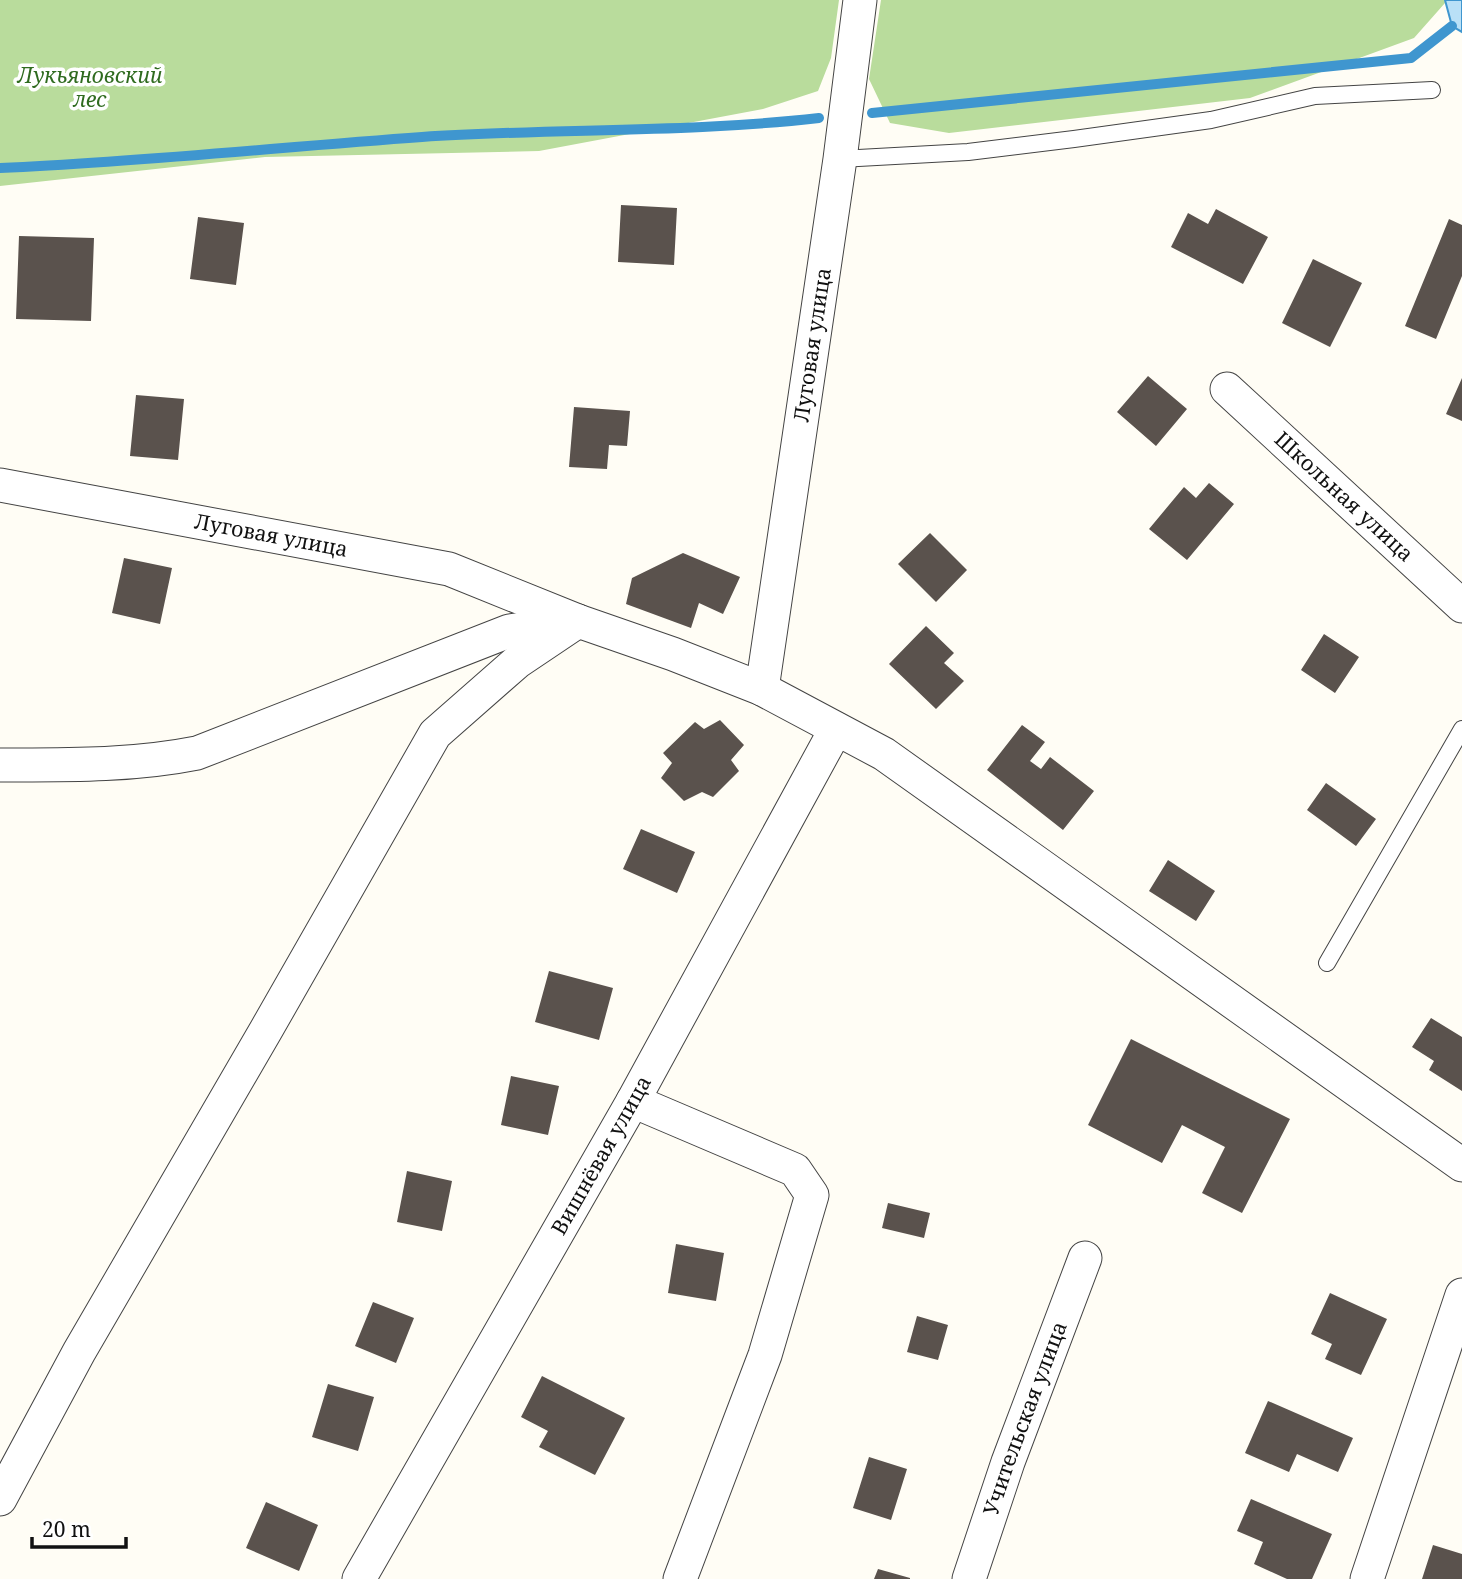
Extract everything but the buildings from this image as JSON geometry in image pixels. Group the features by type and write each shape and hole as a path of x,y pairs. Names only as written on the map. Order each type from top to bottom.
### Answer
{"street":[{"name":"Луговая улица","path":"762,689 840,159 860,0"},
{"name":"Школьная улица","path":"1227,389 1462,606"},
{"name":"Луговая улица","path":"0,485 449,569 578,621 762,689 884,754 1462,1164"},
{"path":"0,765 108,764 161,760 197,753 509,631 578,621"},
{"path":"0,1499 79,1352 435,734 517,662 578,621"},
{"name":"Вишнёвая улица","path":"359,1579 633,1101 836,729"},
{"path":"633,1101 795,1170 812,1195 765,1355 680,1579"},
{"name":"Учительская улица","path":"968,1579 1008,1462 1084,1258"},
{"path":"1367,1579 1462,1295"}],"lane":[{"path":"840,159 968,152 1211,120 1315,96 1432,90"},
{"path":"1327,963 1462,729"}],"green space":[{"name":"Лукьяновский лес","path":"0,0 839,0 831,58 818,91 763,109 539,151 265,157 0,186"},
{"path":"881,0 1445,0 1445,3 1414,38 1250,98 949,133 890,123 869,79"}],"water":[{"path":"1445,0 1462,0 1462,32 1452,26"}],"waterway":[{"path":"872,113 1411,58 1452,26"},
{"path":"0,168 422,137 720,126 819,118"}]}
